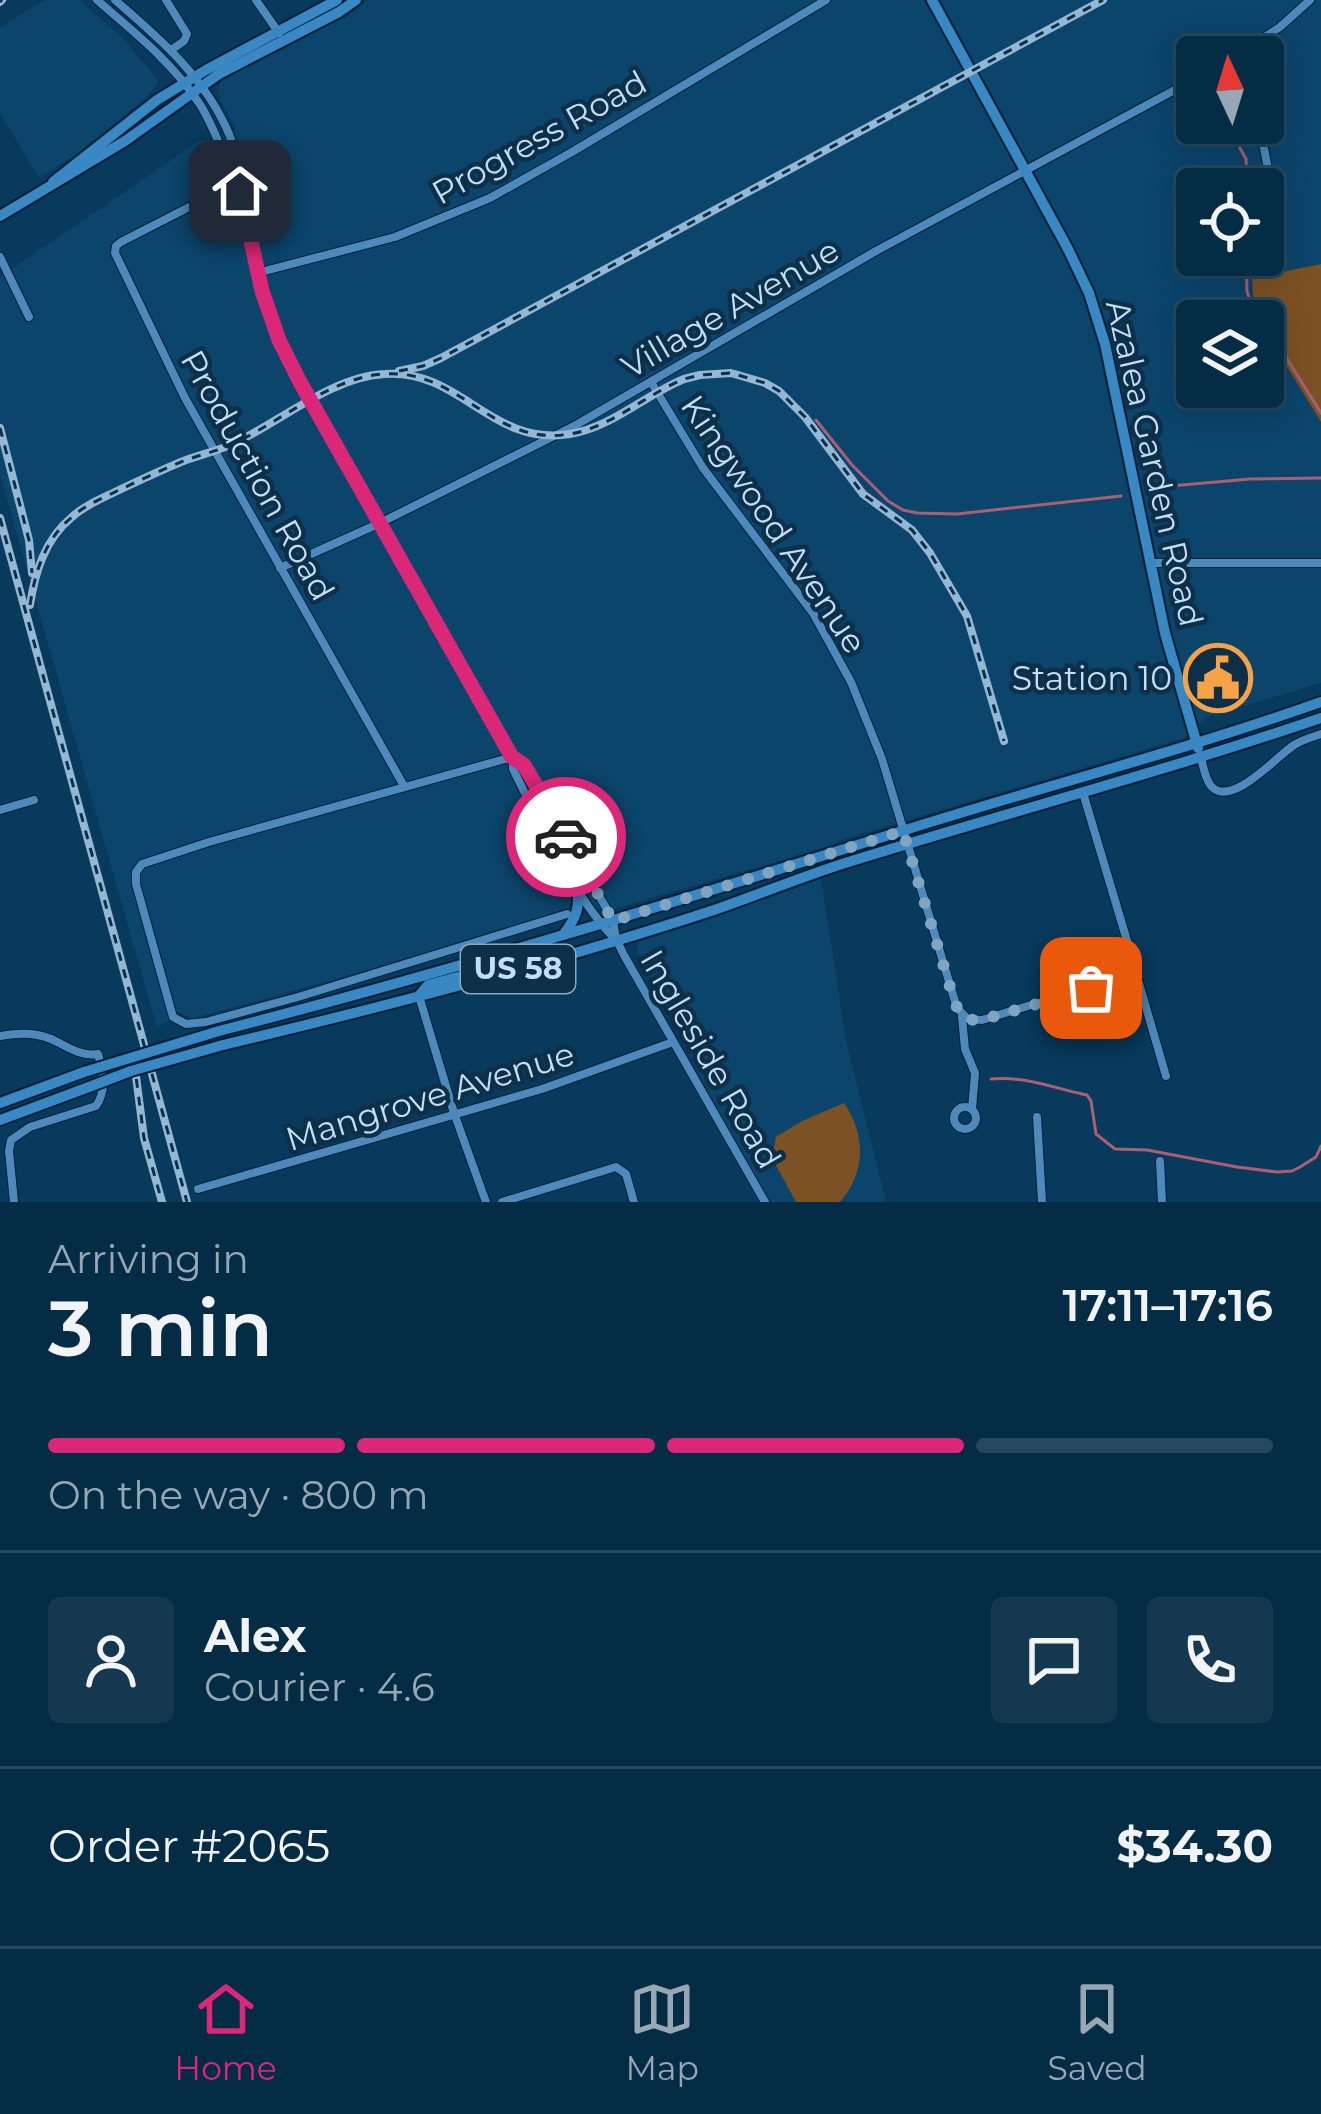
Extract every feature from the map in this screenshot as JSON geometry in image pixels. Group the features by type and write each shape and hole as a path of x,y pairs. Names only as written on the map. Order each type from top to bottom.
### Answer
{"main road":[{"name":"Azalea Garden Road","path":"932,0 1079,271 1097,318 1165,633 1201,758"},
{"path":"0,216 125,141 193,84 347,1"},
{"name":"US 58","path":"0,1103 219,1031 484,960 1321,702"},
{"name":"US 58","path":"0,1120 131,1071 616,940 1321,718"},
{"path":"1240,729 1246,743"},
{"path":"562,936 577,915 576,883"},
{"path":"397,985 418,997 428,985 465,975 484,960"}],"street":[{"name":"Ingleside Road","path":"98,0 193,84"},
{"name":"Ingleside Road","path":"115,0 171,50 193,84 238,182 256,273 288,358 512,757 524,792 576,883 607,923"},
{"path":"166,0 187,34 171,50"},
{"path":"256,0 281,36"},
{"name":"Progress Road","path":"256,273 395,237 490,198 826,0"},
{"path":"1266,36 1310,0"},
{"name":"Village Avenue","path":"280,568 542,443 876,251 1176,89"},
{"path":"1263,144 1267,164"},
{"name":"Production Road","path":"238,182 121,242 116,253 185,398 404,786"},
{"path":"0,257 29,316"},
{"name":"Kingwood Avenue","path":"651,382 703,468 813,613 870,727 962,1016 965,1049 975,1073 972,1109"},
{"path":"1150,563 1321,563"},
{"path":"1201,758 1210,785 1227,790 1251,781 1292,746 1321,734"},
{"name":"Ingleside Road","path":"512,757 524,765 616,940 765,1202"},
{"path":"512,757 148,860 135,878 173,1017 195,1024 567,914"},
{"path":"962,1016 982,1020 1120,978 1129,969 1131,954 1083,793"},
{"path":"0,810 34,800"},
{"path":"420,960 426,977"},
{"path":"1129,969 1138,980 1166,1076"},
{"path":"418,997 486,1202"},
{"path":"195,1024 200,1036"},
{"path":"0,1036 32,1034 86,1056 98,1054 103,1076 96,1106 30,1127 11,1140 14,1202"},
{"name":"Mangrove Avenue","path":"198,1190 542,1089 674,1042"},
{"path":"1037,1117 1042,1202"},
{"path":"1160,1161 1162,1202"},
{"path":"502,1202 612,1168 626,1174 634,1202"}],"shaded area":[{"path":"44,0 79,0 123,38 159,82 75,155 39,178 0,113 0,28"},
{"path":"368,0 1321,0 1321,264 1284,272 1284,168 1176,168 1176,276 1263,276 1253,278 1254,300 1176,300 1176,408 1284,408 1284,362 1321,422 1321,683 1207,717 1184,738 827,847 614,909 571,907 192,1019 180,1012 157,1028 0,475 0,277 199,141 212,141 236,129 217,93 222,79 347,16"},
{"path":"1321,264 1321,422 1284,362 1284,300 1253,300 1252,278 1284,276 1284,272"},
{"path":"821,878 846,1040 883,1202 771,1202 741,1156 637,952 644,938"},
{"path":"844,1103 859,1140 855,1178 840,1202 796,1202 772,1158 776,1137"}],"waterway":[{"path":"1238,144 1246,168"},
{"path":"1247,276 1250,300"},
{"path":"1284,354 1321,413"},
{"path":"816,420 852,465 903,510 957,514 1121,496"},
{"path":"1148,488 1321,478"},
{"path":"991,1079 1028,1081 1087,1095 1096,1134 1115,1149 1277,1172 1300,1167 1316,1157 1321,1146"}],"railway":[{"path":"399,371 441,358 1103,0"},
{"path":"30,605 48,546 83,509 169,467 237,442 347,382 385,374 412,376 435,383 518,429 542,435 570,434 600,425 684,379 731,373 779,391 805,417 863,494 912,530 930,553 967,616 1004,741"},
{"path":"0,428 29,540 32,573"},
{"path":"0,518 187,1202"},
{"path":"134,1061 144,1138 162,1202"}],"way so far":[{"path":"566,837 613,921 903,831 962,1016 982,1020 1091,988"}],"place":[{"name":"Station 10","path":"1218,678"}],"route":[{"path":"240,191 271,320 300,382 512,757 524,765 566,837"}]}
